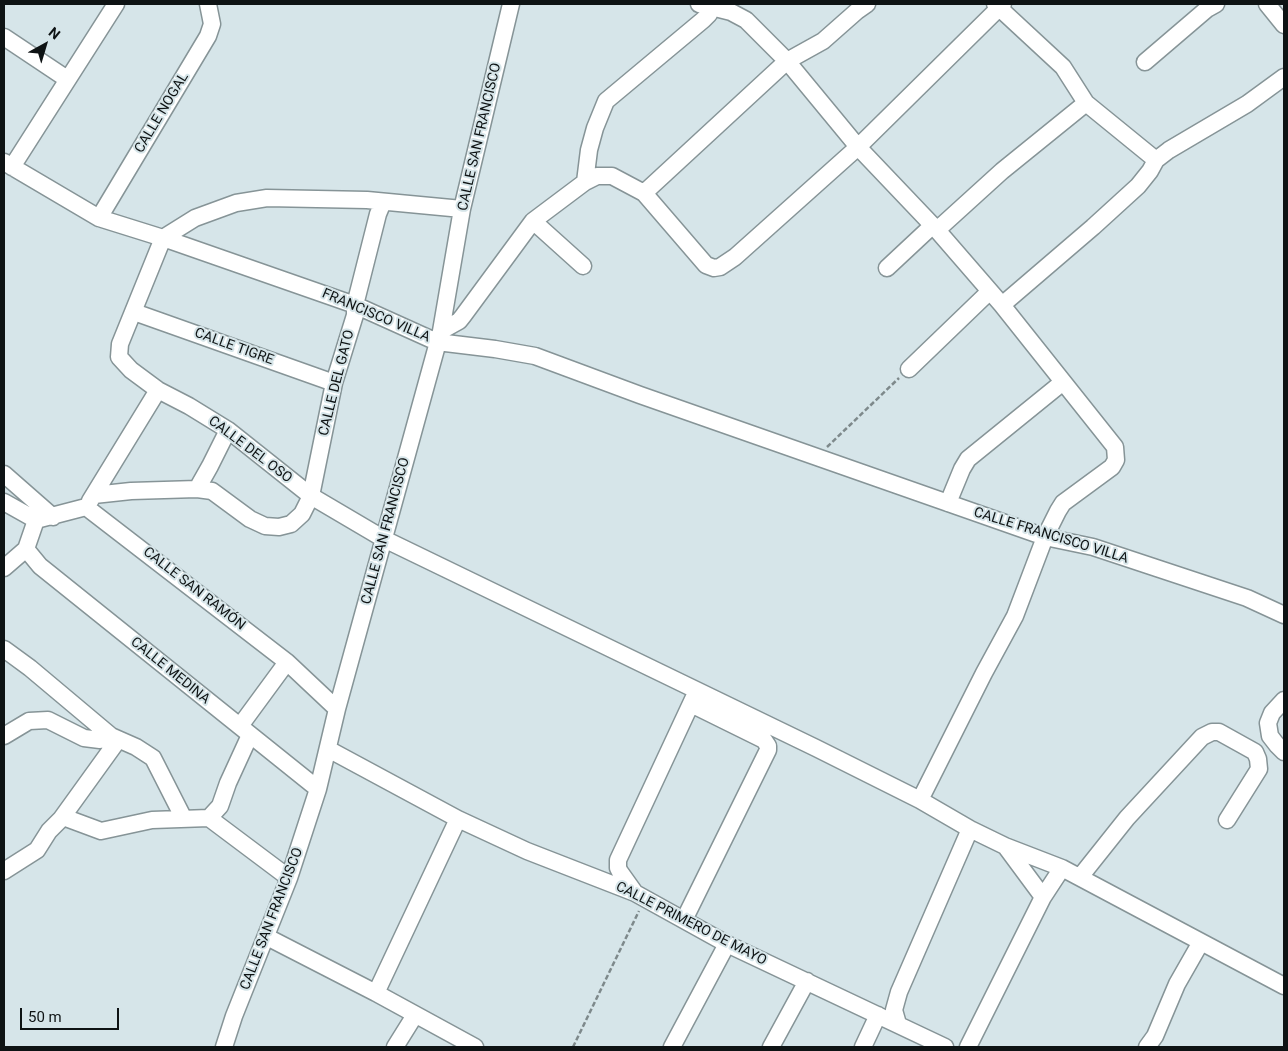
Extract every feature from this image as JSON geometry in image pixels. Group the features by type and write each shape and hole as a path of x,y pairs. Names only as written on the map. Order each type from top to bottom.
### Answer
{"street":[{"path":"8,165 116,4"},
{"name":"CALLE NOGAL","path":"99,218 208,36 212,24 208,4"},
{"name":"CALLE SAN FRANCISCO","path":"224,1047 234,1016 289,878 318,789 337,709 439,337 462,209 511,4"},
{"path":"1145,62 1207,9 1216,4"},
{"path":"1267,4 1284,25"},
{"path":"585,182 588,150 606,101 703,20 709,14 707,5 731,12 746,20 787,61 858,147 898,188 1002,305 1112,441 1115,447 1116,460 1112,467 1063,503 1045,536 1015,616 920,800"},
{"path":"439,337 464,316 533,220 585,182 597,176 612,176 644,193 706,265 714,268 720,267 735,257 858,147 999,5 1063,67 1086,103 1156,160"},
{"path":"644,193 787,61 823,42 860,6"},
{"path":"4,37 67,79"},
{"path":"1002,305 1093,228 1138,186 1156,160 1169,150 1247,104 1284,77"},
{"path":"887,268 1086,103"},
{"name":"FRANCISCO VILLA","path":"8,165 99,218 163,238 355,305 439,337 535,356 640,395 817,456"},
{"path":"134,312 163,238 195,218 236,203 268,198 383,202 462,209"},
{"name":"CALLE DEL GATO","path":"312,496 334,383 354,315 378,214 383,202"},
{"path":"533,220 583,266"},
{"path":"910,369 990,291"},
{"name":"CALLE DEL OSO","path":"134,312 120,344 119,358 131,370 158,390 228,430 312,496 384,540 694,698"},
{"name":"CALLE TIGRE","path":"134,312 334,383"},
{"path":"948,503 968,459 1063,382"},
{"path":"90,501 158,390"},
{"path":"197,489 228,430"},
{"name":"CALLE FRANCISCO VILLA","path":"817,456 1045,536 1094,547 1248,598 1284,613"},
{"path":"4,474 52,516"},
{"path":"11,506 36,520 52,516 90,501 132,492 197,489 212,491 250,519 265,526 279,527 291,524 302,514 312,496"},
{"path":"11,506 30,497"},
{"name":"CALLE SAN RAMÓN","path":"90,501 287,662 337,709"},
{"path":"4,568 26,549 36,520"},
{"name":"CALLE MEDINA","path":"26,549 40,566 318,789"},
{"path":"4,649 30,668 114,738 136,747 153,758 184,819"},
{"path":"209,818 220,806 245,731 287,662"},
{"path":"694,698 920,800 1005,846 1062,868 1284,986"},
{"path":"640,896 618,868 618,860 694,698"},
{"path":"684,920 768,750 764,740 694,698"},
{"path":"1284,700 1272,713 1268,723 1270,736 1284,752"},
{"path":"4,736 29,722 48,720 84,738 100,740 114,738"},
{"path":"1080,878 1134,811 1202,737 1212,732 1219,732 1255,752 1260,769 1227,820"},
{"path":"4,871 37,850 49,831 61,819 114,738"},
{"name":"CALLE PRIMERO DE MAYO","path":"328,748 458,820 527,851 640,896 727,944 945,1047"},
{"path":"61,819 66,818 101,831 152,820 209,818 289,878"},
{"path":"376,993 458,820"},
{"path":"898,1024 894,1010 899,992 970,828"},
{"path":"1005,846 1043,897"},
{"path":"968,1047 1043,897 1062,868"},
{"path":"267,937 476,1047"},
{"path":"1147,1047 1155,1036 1178,984 1201,942"},
{"path":"672,1047 727,944"},
{"path":"771,1047 807,982"},
{"path":"863,1047 878,1015"},
{"path":"395,1047 415,1016"}],"path":[{"path":"817,456 910,369"},
{"path":"573,1047 640,896"}]}
